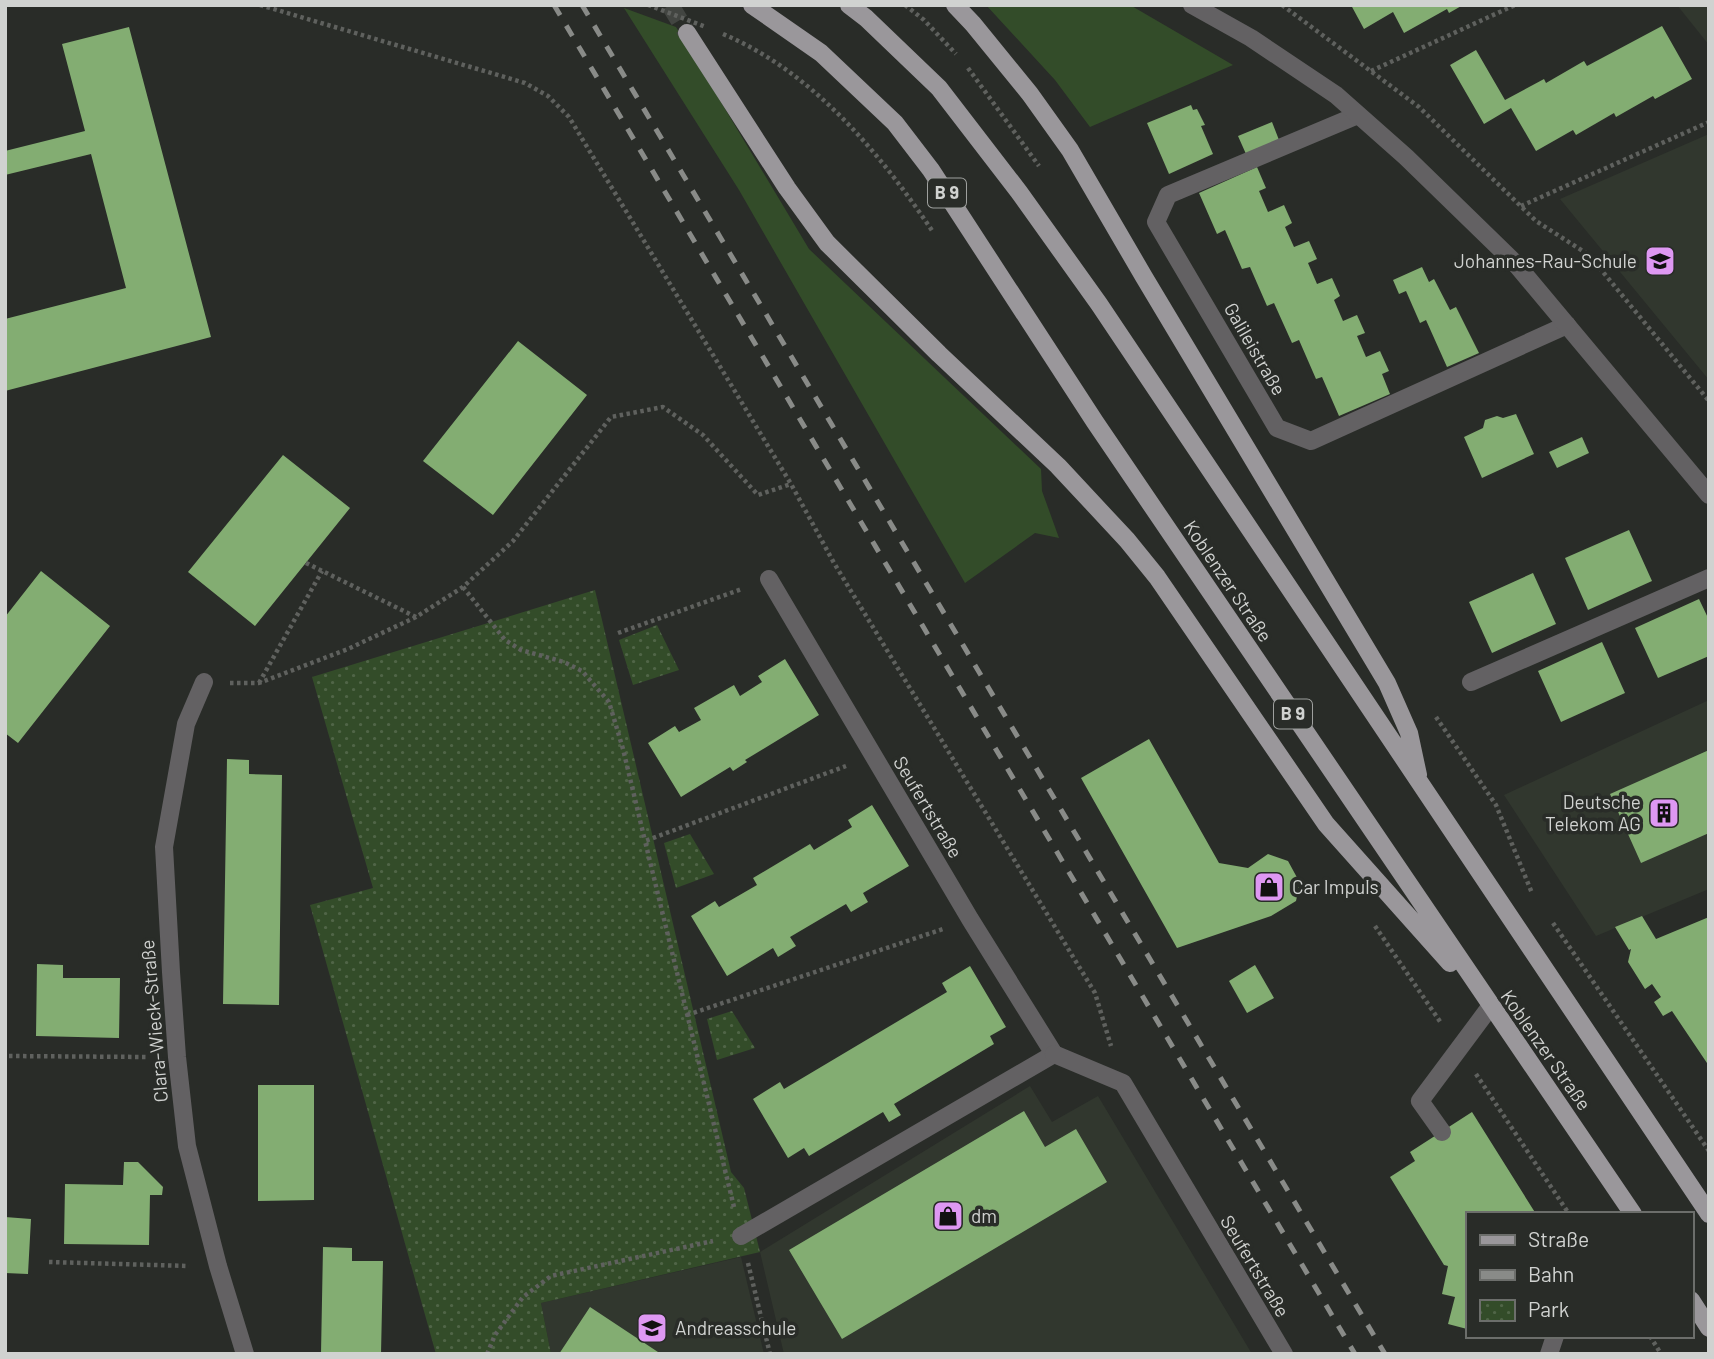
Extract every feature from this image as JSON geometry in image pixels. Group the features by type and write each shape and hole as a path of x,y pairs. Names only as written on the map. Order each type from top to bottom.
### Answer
{"main road":[{"name":"Koblenzer Straße","path":"752,5 821,53 894,124 931,170 1095,422 1632,1212"},
{"path":"849,5 939,88 1019,192 1099,304 1709,1214"},
{"path":"955,5 1030,94 1070,150 1387,683 1409,733 1420,785"},
{"path":"687,33 787,188 827,243 1058,466 1128,540 1165,588 1326,824 1490,1007"},
{"path":"1693,1303 1709,1328"}],"street":[{"path":"1192,5 1262,45 1336,95 1406,157 1515,263 1709,495"},
{"name":"Galileistraße","path":"1358,115 1168,195 1156,222 1277,428 1311,440 1567,325"},
{"path":"1471,682 1709,578"},
{"name":"Seufertstraße","path":"769,579 1054,1054"},
{"name":"Clara-Wieck-Straße","path":"204,682 186,724 164,847 177,1057 187,1146 218,1266 245,1354"},
{"path":"1442,1132 1420,1101 1490,1007"},
{"path":"741,1236 1054,1054 1123,1083"},
{"name":"Seufertstraße","path":"1123,1083 1284,1354"},
{"path":"1693,1188 1709,1198"}],"path":[{"path":"260,5 525,83 548,96 569,117 791,484 834,563 1095,993 1123,1083"},
{"path":"648,5 706,27"},
{"path":"1282,5 1419,107 1536,221 1589,255 1709,401"},
{"path":"1370,71 1515,5"},
{"path":"1521,206 1709,122"},
{"path":"204,682 259,684 348,649 416,617 463,587 513,541 611,417 663,407 703,435 758,495 791,484"},
{"path":"306,563 416,617"},
{"path":"259,684 322,571"},
{"path":"618,633 769,579"},
{"path":"463,587 505,640 521,650 564,662 582,671 609,702 624,750 770,1354"},
{"path":"646,841 874,756"},
{"path":"1530,889 1537,900"},
{"path":"687,1016 971,919"},
{"path":"1552,923 1709,1150"},
{"path":"9,1056 177,1057"},
{"path":"487,1354 495,1335 523,1297 551,1276 741,1236"},
{"path":"48,1262 218,1266"},
{"path":"1653,1338 1661,1354"}],"shaded area":[{"path":"1677,5 1709,5 1709,45"},
{"name":"Johannes-Rau-Schule","path":"1709,134 1709,380 1560,199"},
{"path":"1709,700 1709,889 1596,936 1504,795"},
{"path":"1030,1086 1052,1122 1098,1096 1252,1354 784,1354 760,1252"},
{"name":"Andreasschule","path":"741,1257 764,1354 551,1354 541,1303"}],"green space":[{"path":"986,5 1130,5 1233,65 1090,127 1055,80"},
{"path":"624,8 676,27 809,249 1041,469 1042,491 1059,538 1035,533 965,583 739,190"},
{"path":"595,590 731,1172 744,1188 760,1252 541,1303 551,1354 436,1354 310,905 373,888 312,677"},
{"path":"657,625 679,670 633,685 619,640"},
{"path":"690,834 714,874 676,888 664,843"},
{"path":"732,1011 755,1048 717,1060 707,1019"}],"building":[{"path":"1351,5 1463,5 1449,13 1447,9 1404,33 1393,12 1364,29"},
{"path":"1662,26 1692,79 1655,99 1653,96 1616,117 1614,113 1576,135 1573,130 1536,151 1511,108 1484,124 1450,65 1476,50 1505,100 1544,79 1546,83 1584,61 1587,66"},
{"path":"129,27 211,337 5,391 5,319 126,288 91,154 5,175 5,151 85,131 62,44"},
{"path":"1191,105 1193,110 1197,109 1205,125 1201,126 1213,154 1169,174 1147,123"},
{"path":"1272,122 1279,140 1246,154 1238,136"},
{"path":"1257,167 1266,188 1259,191 1268,212 1284,205 1292,223 1285,227 1294,247 1309,241 1317,259 1308,263 1317,284 1332,278 1340,296 1334,300 1343,321 1357,315 1365,333 1357,336 1366,357 1380,351 1389,371 1382,374 1390,394 1339,416 1322,377 1316,379 1299,340 1292,343 1274,303 1267,306 1250,267 1242,269 1225,230 1217,234 1199,193"},
{"path":"1422,267 1429,282 1434,279 1450,310 1456,307 1479,353 1447,367 1426,320 1420,323 1406,291 1399,294 1393,280"},
{"path":"518,341 587,395 493,515 423,461"},
{"path":"1516,414 1534,454 1482,478 1464,437 1483,428 1485,420"},
{"path":"1582,437 1589,453 1557,468 1549,452"},
{"path":"283,455 350,508 255,626 188,572"},
{"path":"1629,530 1652,581 1588,610 1565,558"},
{"path":"41,571 110,626 18,743 5,733 5,617"},
{"path":"1533,573 1556,624 1492,653 1469,602"},
{"path":"1699,599 1709,620 1709,656 1658,678 1635,628"},
{"path":"1602,642 1625,693 1561,722 1538,671"},
{"path":"785,659 819,715 745,760 747,762 733,771 730,767 681,797 648,743 675,726 679,732 701,720 694,708 734,685 740,696 762,682 758,676"},
{"path":"1149,739 1219,863 1248,868 1268,854 1288,861 1300,883 1296,901 1271,916 1177,948 1081,778"},
{"name":"Deutsche Telekom AG","path":"1709,750 1709,833 1641,863 1610,794"},
{"path":"227,759 249,760 249,774 282,775 279,1005 223,1004"},
{"path":"872,805 909,866 863,893 868,902 851,912 846,904 790,937 796,946 778,957 773,948 727,976 691,916 715,901 719,907 757,885 753,878 810,844 814,850 852,827 848,820"},
{"path":"1642,916 1656,939 1709,917 1709,1066 1672,1011 1663,1016 1654,1002 1661,997 1652,984 1645,989 1628,962 1631,949 1629,950 1615,927"},
{"path":"37,964 63,965 63,978 120,978 119,1038 36,1036"},
{"path":"1255,965 1274,998 1247,1013 1229,981"},
{"path":"970,966 1006,1027 990,1036 994,1044 894,1104 901,1115 889,1122 883,1112 809,1156 804,1148 788,1158 753,1099 780,1082 784,1089 947,992 942,983"},
{"path":"258,1085 314,1085 314,1200 258,1201"},
{"name":"dm","path":"1024,1111 1045,1147 1076,1129 1107,1182 842,1339 789,1250"},
{"path":"1472,1112 1535,1212 1466,1212 1466,1329 1448,1324 1455,1297 1442,1294 1448,1266 1444,1265 1390,1177 1415,1161 1410,1152"},
{"path":"124,1162 138,1162 163,1187 162,1195 150,1195 149,1245 64,1244 65,1184 123,1185"},
{"path":"5,1217 31,1219 28,1274 5,1273"},
{"path":"323,1247 352,1248 352,1261 383,1261 381,1354 321,1354"},
{"path":"590,1307 661,1354 559,1354"}],"tunnel":[{"path":"670,5 687,33"}],"railway":[{"path":"554,5 1355,1354"},
{"path":"582,5 1385,1354"}],"place":[{"name":"Johannes-Rau-Schule","path":"1660,261"},
{"name":"Deutsche Telekom AG","path":"1664,813"},
{"name":"Car Impuls","path":"1269,887"},
{"name":"dm","path":"948,1216"},
{"name":"Andreasschule","path":"652,1328"}]}
